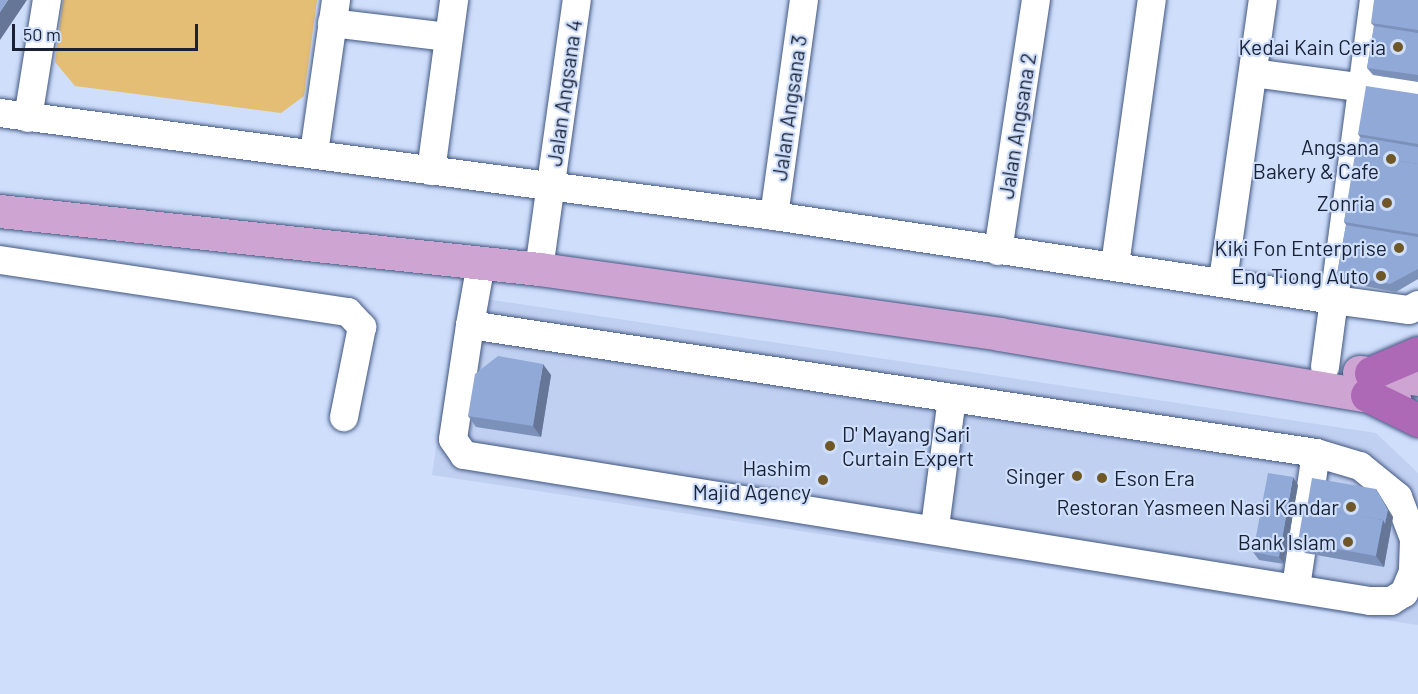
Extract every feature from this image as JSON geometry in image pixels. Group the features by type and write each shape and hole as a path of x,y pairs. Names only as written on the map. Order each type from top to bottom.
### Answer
{"highway":[{"path":"1418,353 1369,384 1418,420"}],"main road":[{"path":"0,211 539,269 1369,384 1418,379"},
{"path":"999,334 1325,367 1418,404"}],"street":[{"path":"28,117 47,0"},
{"path":"431,171 453,0"},
{"name":"Jalan Angsana 4","path":"539,269 577,0"},
{"name":"Jalan Angsana 3","path":"774,216 804,0"},
{"name":"Jalan Angsana 2","path":"998,251 1036,0"},
{"path":"1115,265 1152,0"},
{"path":"1223,280 1263,0"},
{"path":"1325,367 1374,0"},
{"path":"314,153 334,11 448,38"},
{"path":"1254,73 1418,95"},
{"path":"0,113 774,216 998,251 1223,280 1334,300 1409,310 1418,305"},
{"path":"0,260 348,312 362,327 344,417"},
{"path":"471,325 1316,453 1360,466 1398,497 1414,539 1413,572 1404,593 1391,601 935,527 464,455 453,439 471,325 481,263"},
{"path":"935,527 952,398"},
{"path":"1296,587 1316,453"}],"shaded area":[{"path":"63,0 317,0 304,96 281,113 75,86 55,62"},
{"path":"459,295 1376,433 1418,473 1418,625 432,475"}],"building":[{"path":"0,0 8,0 0,12"},
{"path":"1374,0 1418,0 1418,30 1371,23"},
{"path":"1374,26 1418,33 1418,75 1367,68"},
{"path":"1366,86 1418,94 1418,144 1358,134"},
{"path":"1360,137 1418,147 1418,164 1357,154"},
{"name":"Zonria","path":"1355,154 1418,164 1418,234 1344,222"},
{"path":"1346,225 1418,237 1418,269 1390,284 1337,274"},
{"path":"498,356 543,364 533,426 468,416 475,374"},
{"path":"1268,473 1293,477 1279,557 1253,552"},
{"name":"Restoran Yasmeen Nasi Kandar","path":"1312,478 1376,489 1388,510 1385,524 1383,520 1307,507"},
{"name":"Bank Islam","path":"1304,506 1383,520 1376,556 1298,542"}],"place":[{"name":"Kedai Kain Ceria","path":"1398,47"},
{"name":"Angsana Bakery & Cafe","path":"1391,159"},
{"name":"Zonria","path":"1387,203"},
{"name":"Kiki Fon Enterprise","path":"1399,248"},
{"name":"Eng Tiong Auto","path":"1381,276"},
{"name":"D' Mayang Sari Curtain Expert","path":"830,446"},
{"name":"Singer","path":"1077,476"},
{"name":"Eson Era","path":"1102,478"},
{"name":"Hashim Majid Agency","path":"823,480"},
{"name":"Restoran Yasmeen Nasi Kandar","path":"1351,507"},
{"name":"Bank Islam","path":"1348,542"}]}
